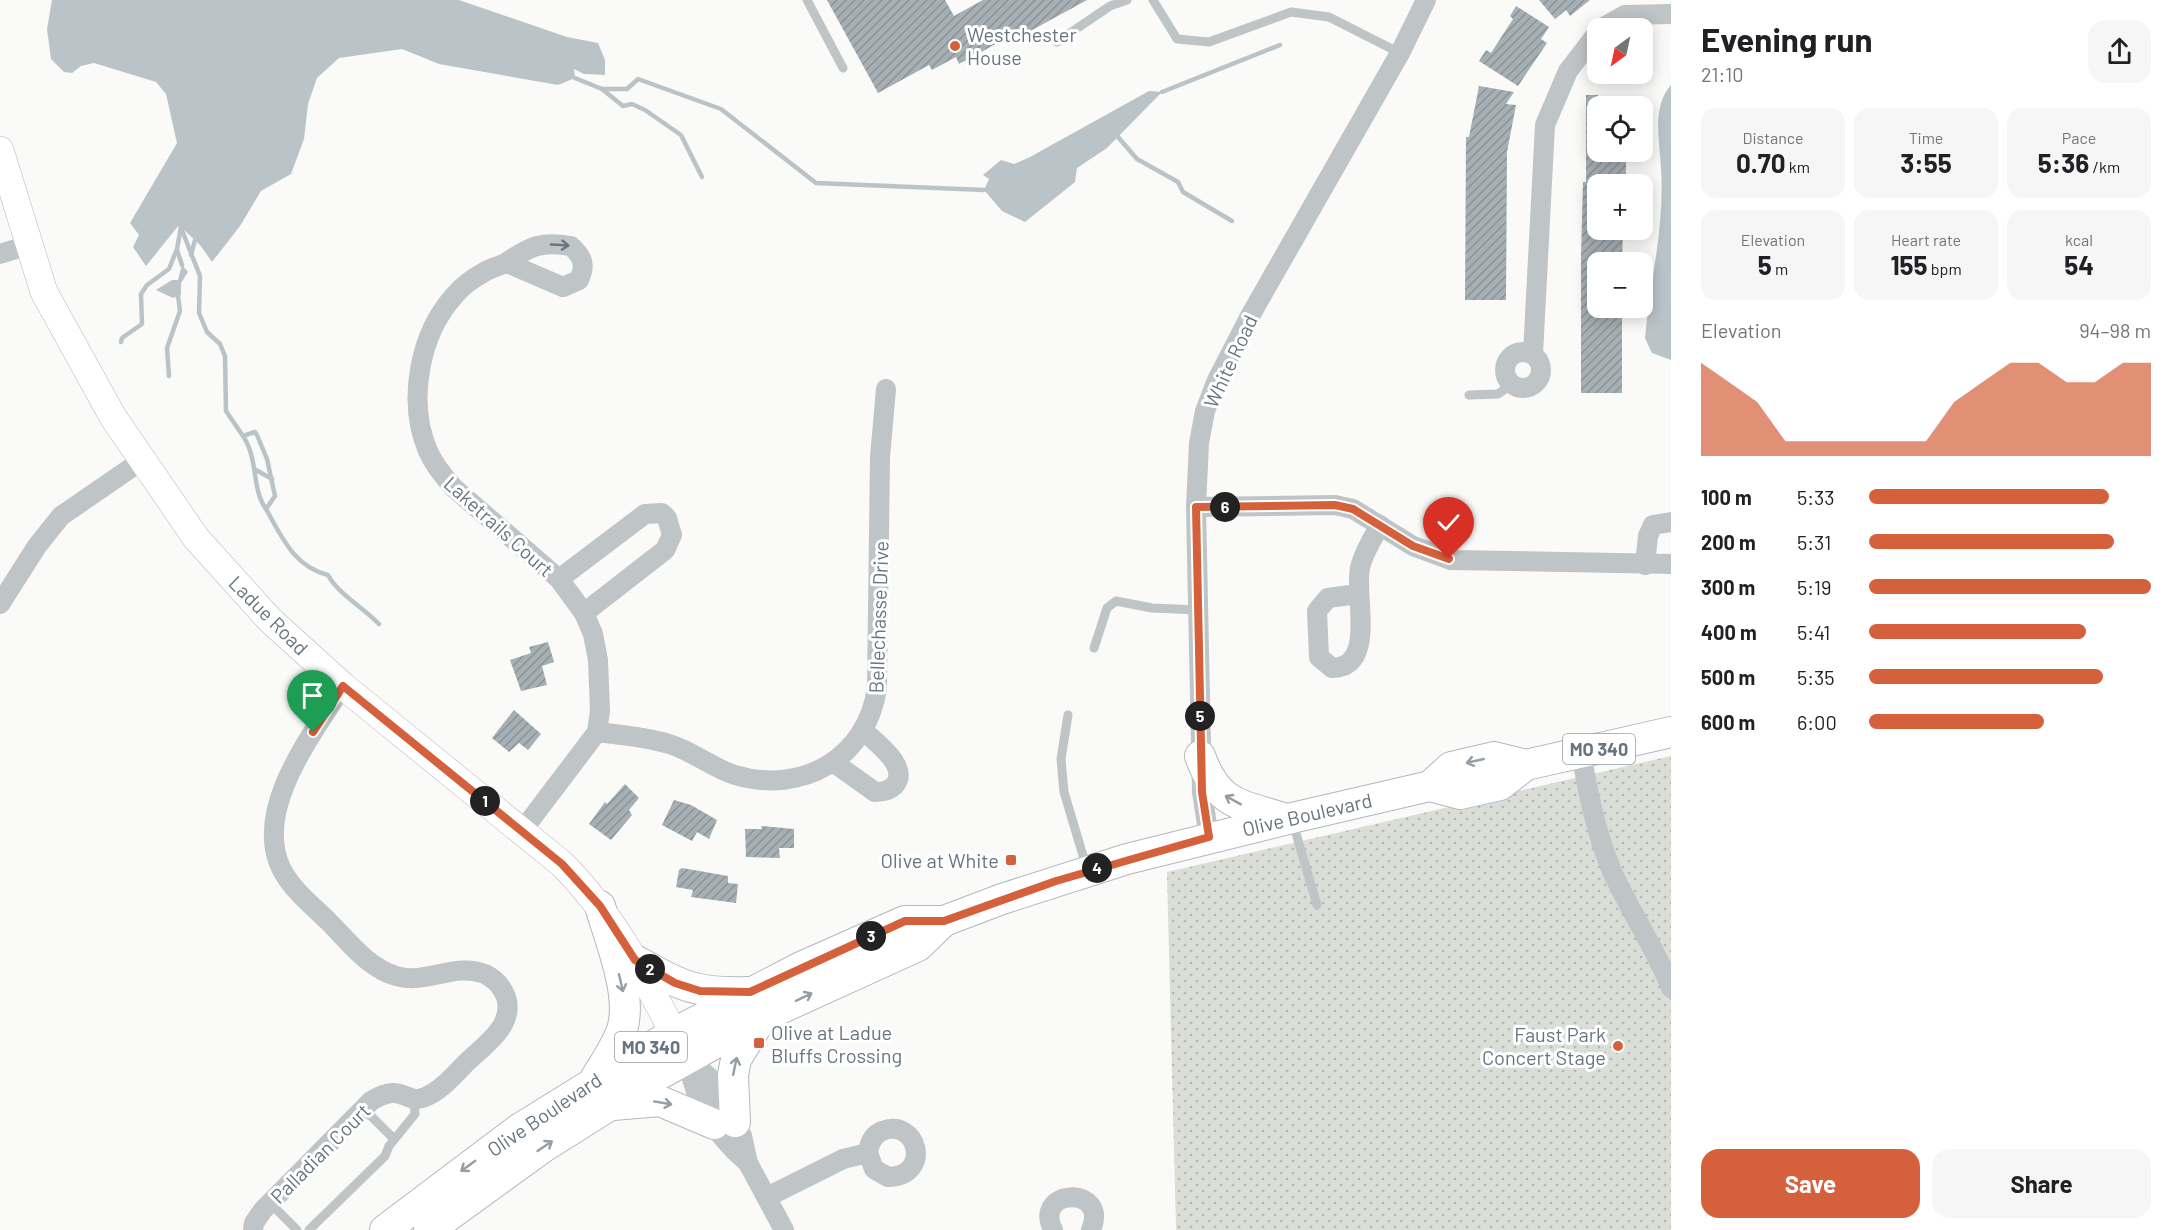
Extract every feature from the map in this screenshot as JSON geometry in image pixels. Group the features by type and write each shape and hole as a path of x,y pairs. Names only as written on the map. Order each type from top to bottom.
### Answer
{"main road":[{"name":"Ladue Road","path":"0,150 44,292 98,391 141,461 196,538 270,620 343,686 562,864 600,906 635,960 681,1045"},
{"name":"Olive Boulevard","path":"385,1230 491,1150 601,1093 681,1045 756,1005 918,946 944,921 1002,898 1209,837 1430,786 1460,794 1500,785 1526,765 1671,732"},
{"path":"1200,756 1207,775 1219,792 1241,805 1289,818"},
{"path":"600,906 623,988 625,1012 622,1030 601,1093 660,1101 724,1123 736,1059 756,1005 675,983 635,960"},
{"name":"Olive Boulevard","path":"429,1230 497,1179 601,1093"}],"street":[{"name":"White Road","path":"1209,837 1202,792 1200,756 1196,507 1199,443 1205,411 1217,380 1285,253 1400,53 1426,0"},
{"path":"1620,18 1625,15 1671,14"},
{"path":"1512,384 1526,387 1537,381 1541,370 1533,354 1545,125 1568,71 1587,46"},
{"path":"0,254 29,245"},
{"name":"Laketrails Court","path":"507,263 487,270 469,282 440,314 422,356 419,383 421,433 428,453 439,471 454,488 559,579 584,613 593,634 598,660 600,711 597,732"},
{"name":"Bellechasse Drive","path":"597,732 668,744 692,753 733,774 753,780 776,782 801,778 833,762 864,731 874,708 878,688 880,457 886,389"},
{"path":"0,604 37,546 62,516 141,461"},
{"path":"1196,507 1335,505 1353,509 1413,546 1451,560 1671,564"},
{"name":"Laketrails Court","path":"559,579 645,514 662,513 667,518 672,535 665,550 584,613"},
{"path":"1645,564 1649,531 1657,524 1671,522"},
{"path":"1358,594 1360,568 1380,525"},
{"path":"343,686 313,732 281,795 274,833 276,853 281,869 296,889 377,967 406,979 424,979 454,971 469,970 484,974 499,984 507,1001 508,1015 500,1030 446,1083 425,1098 414,1100"},
{"path":"833,762 875,792 888,790 894,786 898,776 895,763 864,731"},
{"path":"522,831 597,732"},
{"path":"1581,753 1604,851 1629,906 1660,960 1671,988"},
{"path":"681,1045 710,1077 724,1123 742,1136 748,1163 784,1230"},
{"name":"Palladian Court","path":"253,1230 254,1223 270,1203 363,1108 385,1092 399,1092 414,1100"},
{"path":"767,1197 843,1159 868,1153"},
{"path":"1053,1230 1050,1220 1053,1207 1058,1201 1072,1196 1080,1197 1091,1207 1094,1221 1091,1230"}],"lane":[{"path":"807,0 843,68"},
{"path":"1057,42 1108,3 1127,0"},
{"path":"1153,0 1177,39 1209,42 1291,12 1329,17 1400,53"},
{"path":"1469,395 1498,394 1512,384"},
{"path":"1094,648 1107,608 1116,601 1152,608 1199,610"},
{"path":"1068,715 1061,759 1064,792 1088,871"},
{"path":"1289,818 1317,905"},
{"path":"309,1230 385,1156 394,1139 415,1114 414,1100"},
{"path":"363,1108 394,1139"},
{"path":"270,1203 297,1230"}],"shaded area":[{"path":"52,0 459,0 567,37 598,43 605,60 605,75 584,74 574,69 575,78 558,85 439,64 402,49 339,58 317,78 308,104 304,139 291,174 261,191 240,226 212,262 200,245 179,225 146,266 133,247 139,235 130,223 177,143 166,94 156,82 94,63 81,66 72,73 64,72 51,59 47,29"},
{"path":"1671,85 1671,360 1652,353 1645,338 1647,318 1653,318 1653,275 1662,190 1658,125 1665,94"},
{"path":"1149,91 1162,92 1107,148 1077,168 1075,182 1025,222 1002,211 984,190 989,179 983,175 1001,160 1014,164 1030,157"},
{"path":"182,265 188,272 181,283 181,295 173,298 156,290 172,280 178,280"},
{"path":"1671,756 1671,1230 1176,1230 1167,872"}],"building":[{"name":"Westchester House","path":"827,0 945,0 954,16 983,0 1087,0 1023,35 1020,31 959,64 956,57 932,70 929,65 878,93"},
{"path":"1539,0 1590,0 1570,16 1566,10 1555,19"},
{"path":"1516,6 1549,27 1541,39 1547,43 1518,86 1479,61 1486,50 1491,53 1513,19 1510,16"},
{"path":"1479,86 1514,92 1506,104 1516,105 1507,152 1506,300 1465,300 1466,137 1469,137"},
{"path":"1586,95 1598,95 1587,96 1587,162 1626,162 1626,174 1587,174 1587,240 1623,240 1622,252 1587,252 1587,318 1622,318 1622,393 1581,393 1581,255 1583,182 1586,182"},
{"path":"548,642 554,662 542,666 547,685 521,691 510,660 531,653 529,647"},
{"path":"514,710 541,734 528,750 519,743 509,752 492,738"},
{"path":"625,784 639,798 629,810 632,815 611,840 589,824 605,802 607,804"},
{"path":"674,800 691,805 717,820 709,839 697,832 692,841 662,825"},
{"path":"761,826 794,829 794,848 779,848 780,858 746,857 745,829 762,829"},
{"path":"682,868 728,876 728,883 738,884 736,903 691,897 693,890 676,887 679,870"}],"waterway":[{"path":"1162,92 1280,45"},
{"path":"575,78 602,89 627,89 638,79 721,109 816,183 984,190"},
{"path":"602,89 623,106 632,104 645,110 681,135 702,177"},
{"path":"1118,137 1137,159 1178,182 1183,192 1232,221"},
{"path":"180,225 200,276 199,313 207,332 220,344 225,356 226,411 243,436 255,432 267,459 275,496 266,509 290,550 306,565 328,575 344,594 379,624"},
{"path":"121,342 122,338 142,324 141,294 147,285 169,269 177,249 181,227"},
{"path":"191,255 195,240"},
{"path":"177,250 182,265"},
{"path":"169,376 167,348 180,311 178,296"},
{"path":"243,436 251,455 258,492 266,509"},
{"path":"256,470 272,479"}],"place":[{"name":"Westchester House","path":"955,46"},
{"name":"Olive at White","path":"1011,860"},
{"name":"Olive at Ladue Bluffs Crossing","path":"759,1043"},
{"name":"Faust Park Concert Stage","path":"1618,1046"}],"route":[{"path":"313,732 343,686 562,864 600,906 635,960 675,983 700,991 750,992 905,921 944,921 1002,898 1127,859 1209,837 1202,792 1200,756 1196,507 1335,505 1353,509 1413,546 1449,559"}]}
